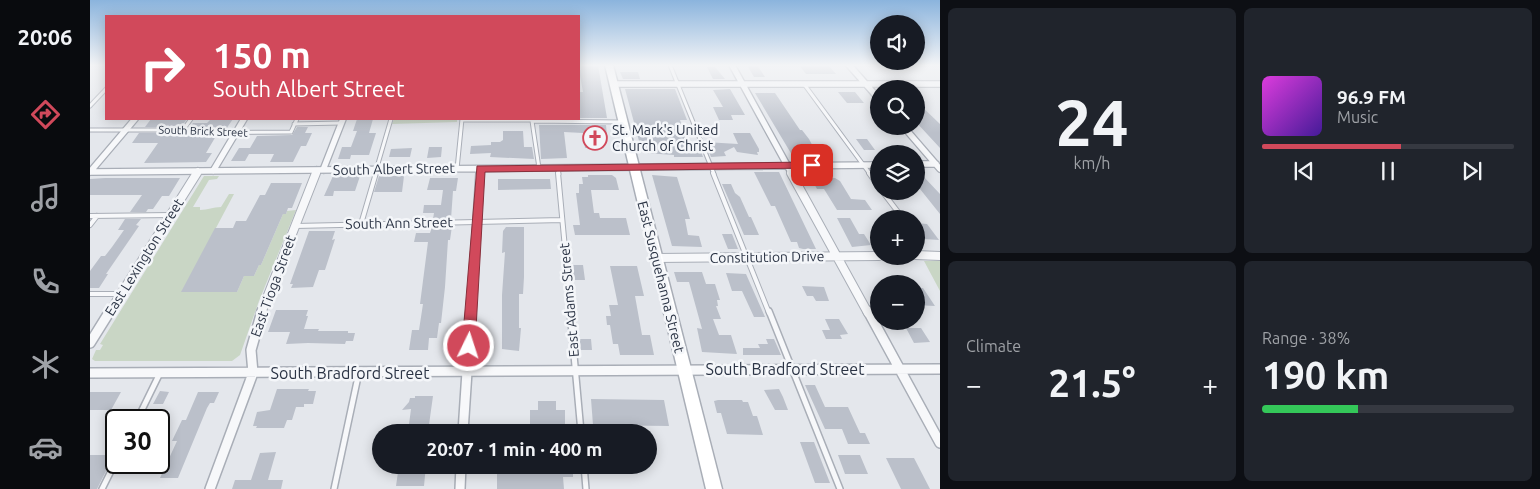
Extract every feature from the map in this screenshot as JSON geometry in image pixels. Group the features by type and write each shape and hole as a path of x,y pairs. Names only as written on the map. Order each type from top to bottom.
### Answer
{"main road":[{"name":"East Susquehanna Street","path":"614,88 714,489"}],"street":[{"path":"744,88 940,443"},
{"path":"90,172 134,120"},
{"path":"213,171 243,120"},
{"name":"East Tioga Street","path":"210,489 253,373 253,338 295,226 342,121"},
{"path":"911,135 938,166"},
{"name":"South Albert Street","path":"90,172 870,165"},
{"path":"925,165 938,166"},
{"path":"464,424 480,169"},
{"name":"East Lexington Street","path":"90,343 198,171"},
{"name":"Constitution Drive","path":"656,258 870,256"},
{"path":"925,256 940,256"},
{"name":"South Bradford Street","path":"90,373 467,372 684,369 940,370"},
{"path":"460,489 461,474"}],"lane":[{"path":"679,88 840,489"},
{"path":"807,88 870,175"},
{"path":"90,106 105,90"},
{"path":"183,130 190,120"},
{"path":"294,124 296,120"},
{"path":"361,224 374,172 378,170 391,120"},
{"path":"457,169 462,120"},
{"path":"539,168 532,120 622,122"},
{"name":"South Brick Street","path":"90,130 183,130 180,133 291,132 294,124 342,121"},
{"name":"East Adams Street","path":"558,168 580,424"},
{"path":"889,200 896,210"},
{"path":"90,216 171,215"},
{"path":"90,225 97,216"},
{"name":"South Ann Street","path":"295,226 562,220"},
{"path":"90,294 121,294"},
{"path":"334,489 359,372"},
{"path":"142,409 160,373"},
{"path":"102,489 110,474"},
{"path":"585,474 586,489"}],"green space":[{"path":"394,120 457,120 457,122 392,124"},
{"path":"204,176 219,176 217,179 209,180 193,207 200,207 200,210 221,207 229,194 234,194 182,292 237,292 244,276 254,276 259,265 261,265 283,214 286,214 287,211 296,210 259,301 240,355 232,361 95,361 92,359 96,350 100,350 103,345 100,344"},
{"path":"925,261 940,261 940,291 925,263"}],"building":[{"path":"582,88 602,88 607,118 580,118 580,92 583,92"},
{"path":"625,89 675,89 687,120 680,120 688,143 698,143 703,157 674,157 674,155 645,153 643,141 639,141"},
{"path":"730,89 745,115 731,115 733,120 719,120 713,107 723,107 713,90"},
{"path":"838,92 855,92 864,103 847,103"},
{"path":"755,93 775,93 800,130 809,139 818,156 792,155"},
{"path":"925,110 940,124 940,148 925,132"},
{"path":"150,120 186,120 181,127 145,127"},
{"path":"210,120 232,120 226,129 188,130 193,123 207,123"},
{"path":"357,120 373,120 369,133 376,133 369,155 351,155 350,159 338,159 342,147 351,147 357,131 353,131"},
{"path":"539,125 606,125 607,136 602,136 604,148 585,148 583,133 564,132 567,158 541,159"},
{"path":"297,127 308,127 305,133 312,133 306,146 301,146 293,162 270,162 274,154 249,154 245,161 231,161 239,148 250,148 257,136 292,135"},
{"path":"503,131 523,131 524,147 532,147 534,159 490,157 491,153 470,154 471,146 491,145 491,142 503,140"},
{"path":"139,133 178,133 181,136 216,136 206,153 212,153 206,162 144,163 158,143 132,143"},
{"path":"733,133 750,133 759,149 758,155 737,152 734,147 724,152 726,156 711,157 705,142 738,144"},
{"path":"856,139 867,139 871,145 870,150 864,150"},
{"path":"429,147 442,147 441,157 427,158"},
{"path":"412,148 410,157 389,157 391,149"},
{"path":"754,172 779,172 816,249 799,248 797,242 791,242 775,206 771,206"},
{"path":"588,175 612,175 616,178 619,190 591,190 594,213 599,213 600,218 626,218 630,235 575,235 573,225 580,225 576,193 579,193 579,184 583,184 582,177 588,177"},
{"path":"652,175 677,177 690,219 685,219 688,235 699,236 702,247 672,246"},
{"path":"333,176 360,176 355,191 334,191 333,196 324,196"},
{"path":"379,176 404,176 402,192 374,192"},
{"path":"180,178 169,196 162,196 153,209 148,209 146,212 130,212 142,195 90,195 90,179"},
{"path":"430,178 458,178 456,191 453,191 451,219 433,219 434,213 423,213 424,205 441,205 443,190 427,190"},
{"path":"811,178 835,178 840,181 851,199 865,200 872,210 837,210 824,189 817,189"},
{"path":"925,178 940,194 940,214 925,195"},
{"path":"498,179 550,179 551,189 498,190"},
{"path":"271,183 302,183 292,208 288,208 286,214 283,214 261,265 259,265 254,276 244,276 237,292 181,292 215,228 233,228 236,221 246,221 260,195 265,195"},
{"path":"722,184 731,184 735,193 740,197 749,217 751,217 759,235 744,235"},
{"path":"837,218 850,218 859,234 864,234 870,243 870,245 852,247"},
{"path":"125,219 141,219 136,225 139,226 106,274 108,274 99,288 90,288 90,271 101,256 105,256 124,230 118,230"},
{"path":"925,224 927,224 939,240 925,239"},
{"path":"452,226 450,240 448,240 441,323 439,323 437,338 429,338 428,350 409,350 412,330 419,330 423,304 420,304 428,242 414,242 416,233 430,233 432,227"},
{"path":"506,227 524,227 523,294 519,294 519,328 521,328 519,351 502,349 502,295 505,252 502,253 503,231"},
{"path":"309,231 335,231 332,240 335,239 325,270 319,270 313,287 291,288 293,284 290,284"},
{"path":"722,234 732,234 738,249 728,249"},
{"path":"571,265 583,265 585,280 572,280"},
{"path":"610,266 637,266 644,296 635,296 642,335 650,335 654,355 620,355 618,344 613,344 610,325 607,325 606,316 611,316 609,305 618,305"},
{"path":"674,272 702,272 706,284 715,284 720,300 717,300 718,306 716,306 721,319 713,319 719,335 731,335 737,354 702,352 697,328 702,329 689,282 677,282"},
{"path":"726,273 746,274 765,317 754,317 742,291 732,291"},
{"path":"802,286 824,287 829,301 816,301 813,296 807,296"},
{"path":"925,291 935,306 925,305"},
{"path":"276,310 308,310 304,329 348,331 348,333 355,333 353,341 346,341 345,344 286,344 290,332 268,332"},
{"path":"825,319 839,319 848,334 840,335 842,339 826,339 822,330 830,330"},
{"path":"907,330 922,330 930,342 914,343"},
{"path":"579,339 591,339 592,350 580,350"},
{"path":"766,339 774,339 781,355 743,355 743,348 760,348 758,344 768,344"},
{"path":"805,385 815,385 825,407 848,407 860,433 865,433 870,444 848,444 842,429 825,429"},
{"path":"277,389 309,389 308,391 316,391 313,404 304,404 304,407 296,407 292,420 287,420 284,428 256,428 257,426 253,426 257,412 270,410"},
{"path":"779,389 788,410 775,410 764,390"},
{"path":"160,391 169,392 163,404 153,404"},
{"path":"90,392 121,392 112,409 90,410"},
{"path":"198,392 219,392 214,403 210,403 207,408 178,478 160,478 162,474 170,474 170,456 177,441 172,441 182,420 186,420"},
{"path":"415,396 433,396 429,424 409,424 411,409 402,410 410,398 415,398"},
{"path":"591,399 664,400 669,426 657,426 657,424 593,424"},
{"path":"742,400 743,402 748,402 753,416 757,416 763,435 727,434 721,413 717,413 714,401"},
{"path":"538,401 556,401 556,410 565,410 565,424 530,424 530,410 538,410"},
{"path":"800,442 814,442 830,483 815,483"},
{"path":"276,452 268,480 283,480 281,489 232,489 235,480 251,480 260,453"},
{"path":"90,455 105,455 105,473 97,489 90,489"},
{"path":"838,455 860,455 868,474 845,474"},
{"path":"886,458 914,458 930,489 901,489"},
{"path":"398,474 425,474 424,486 396,486"},
{"path":"497,474 573,474 573,477 563,477 564,489 497,489"}],"place":[{"name":"St. Mark's United Church of Christ","path":"595,138"}],"route":[{"path":"469,346 480,169 812,165"}]}
